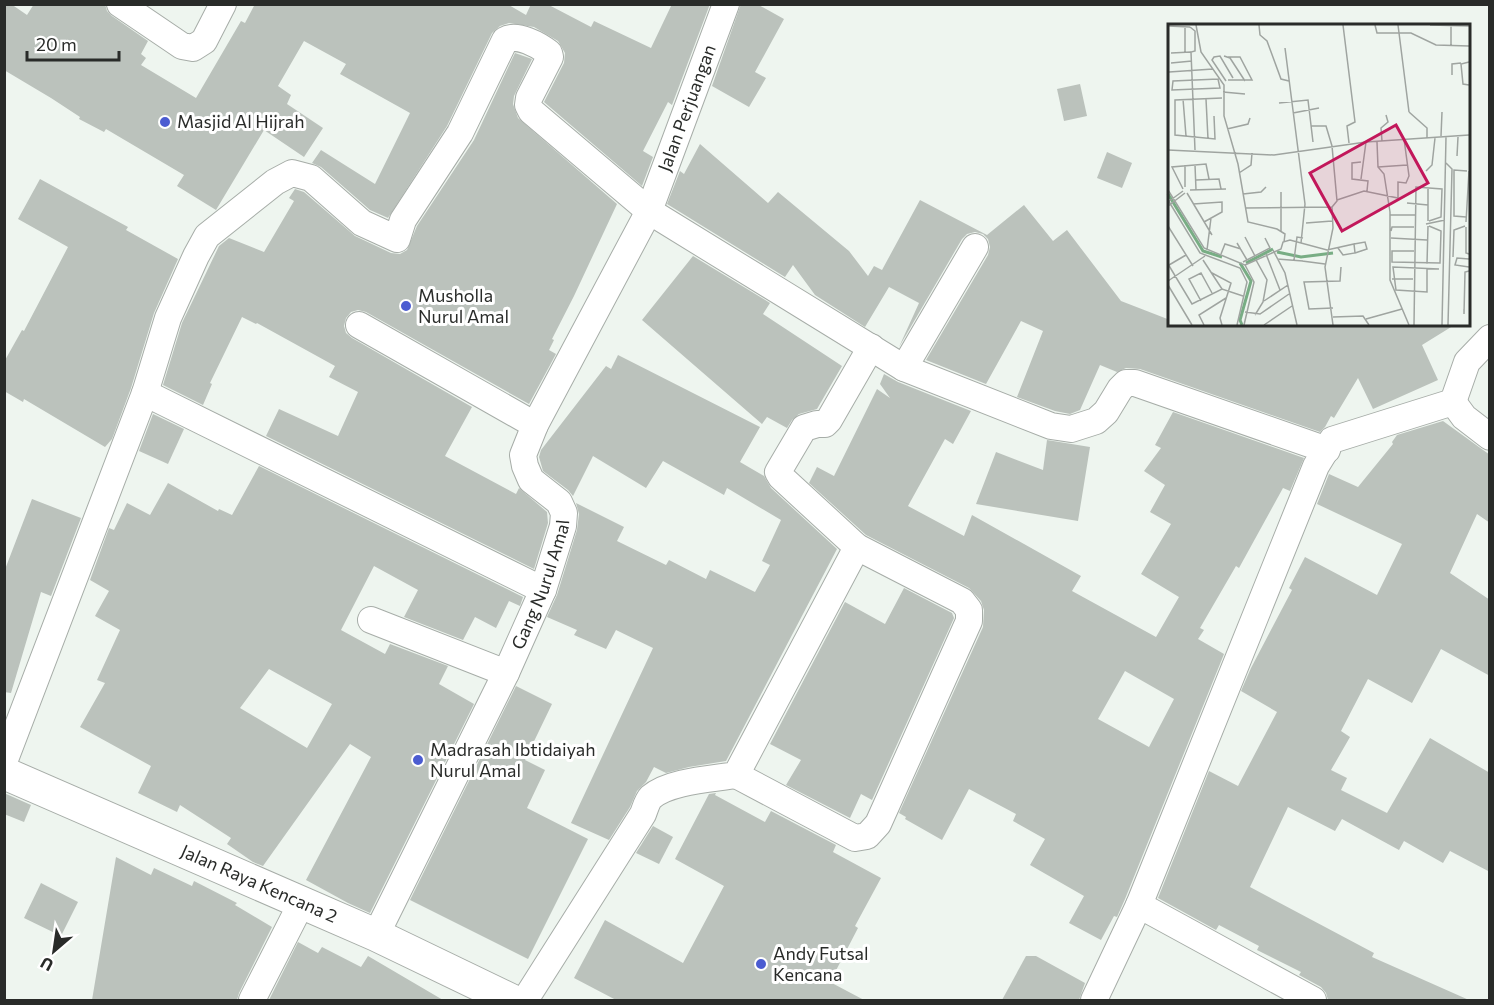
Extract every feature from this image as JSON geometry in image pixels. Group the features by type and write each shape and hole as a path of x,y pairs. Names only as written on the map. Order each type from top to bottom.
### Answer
{"street":[{"path":"120,4 182,46 193,48 204,41 223,4"},
{"name":"Jalan Perjuangan","path":"649,212 726,4"},
{"path":"4,762 145,393 168,318 207,236 275,182 292,173 311,178 362,223 397,239 403,220 460,133 505,40 511,37 519,38 549,53 550,57 529,98 528,105 531,111 649,212 904,368 1051,426 1071,429 1096,421 1106,412 1126,383 1135,383 1328,450"},
{"name":"Gang Nurul Amal","path":"376,935 506,673 543,590 563,526 564,513 559,502 531,480 523,455 535,425 649,212"},
{"path":"904,368 975,247"},
{"path":"359,325 535,425"},
{"path":"1453,402 1467,362 1490,338"},
{"path":"525,1000 643,814 650,798 664,790 681,784 736,775 855,838 867,836 878,824 969,621 969,610 962,600 857,547 778,472 804,428 825,424 830,420 871,347"},
{"path":"145,393 543,590"},
{"path":"1453,402 1464,417 1490,437"},
{"path":"1094,1000 1139,905 1316,466 1328,450 1332,440 1453,402"},
{"path":"736,775 857,547"},
{"path":"371,620 506,673"},
{"name":"Jalan Raya Kencana 2","path":"4,773 376,935 511,1000"},
{"path":"252,1000 302,902"},
{"path":"1139,905 1313,1000"}],"building":[{"path":"4,4 11,4 27,15 34,4 105,4 112,16 148,41 141,54 146,58 141,65 196,98 241,21 245,23 255,4 507,4 526,15 531,4 547,4 591,27 594,21 651,48 672,4 710,4 672,105 668,102 643,151 653,157 642,186 544,102 564,63 565,53 558,41 534,27 509,23 500,26 492,33 447,126 388,218 370,210 321,167 312,163 321,150 375,184 410,113 340,74 346,64 304,41 278,86 291,95 287,104 323,128 304,157 264,130 216,210 177,186 184,175 106,129 104,132 79,119 80,117 51,98 4,70"},
{"path":"741,4 757,4 784,19 755,72 766,78 749,107 712,86"},
{"path":"515,53 532,59 514,96 513,104 518,118 617,204 552,339 554,340 549,350 556,354 529,404 366,312 358,310 351,312 344,326 346,333 352,338 472,407 445,456 516,494 519,488 547,512 548,523 534,569 266,436 279,409 338,436 358,392 329,377 335,366 257,323 242,317 210,383 212,384 203,405 163,385 182,323 219,246 229,238 264,252 294,201 289,198 295,189 304,192 355,236 391,253 400,254 407,250 417,226 474,140"},
{"path":"1080,84 1087,116 1064,121 1057,89"},
{"path":"700,144 768,203 778,192 849,251 868,276 874,266 882,270 920,200 987,235 1024,205 1053,241 1067,230 1121,301 1168,319 1168,326 1453,326 1422,345 1438,380 1373,409 1358,378 1334,418 1331,416 1320,432 1140,369 1126,368 1117,372 1100,365 1080,410 1070,414 1017,397 1043,331 1021,321 986,384 926,360 988,255 990,247 988,239 983,234 975,232 967,234 962,239 899,347 919,303 889,287 865,327 815,295 793,265 785,277 667,204 680,171 684,174"},
{"path":"1107,152 1132,163 1122,188 1097,178"},
{"path":"40,179 128,227 126,230 178,259 154,313 131,388 112,439 105,447 24,399 23,402 4,391 4,362 22,330 24,331 68,247 18,219"},
{"path":"693,256 770,303 763,314 842,366 817,409 799,414 787,428 767,417 762,424 642,320"},
{"path":"618,355 760,427 740,462 764,476 771,488 837,549 726,761 666,773 654,767 646,782 637,791 630,807 609,840 571,823 653,648 616,630 606,649 574,635 577,630 547,617 557,595 577,530 579,514 576,503 624,527 617,541 666,565 669,560 706,579 710,570 755,592 770,565 762,561 781,520 727,488 724,495 663,461 646,488 593,456 573,496 543,471 539,457 541,450 606,366 611,369"},
{"path":"884,374 898,382 971,411 953,444 945,439 908,506 964,536 972,515 1081,576 1072,591 1156,637 1179,597 1141,574 1171,524 1150,512 1165,485 1144,471 1161,448 1155,445 1173,412 1304,458 1290,491 1283,488 1239,568 1236,566 1200,628 1204,630 1198,639 1224,654 1125,899 1117,917 1114,916 1101,940 1069,923 1084,896 1030,865 1045,839 1013,821 1016,814 969,789 942,840 905,819 906,817 899,813 983,627 984,610 981,601 969,588 866,535 809,483 817,467 834,476 877,389 890,398 880,384","holes":["1125,671 1174,699 1149,747 1098,719"]},
{"path":"153,414 184,429 168,464 139,451"},
{"path":"1443,421 1490,455 1490,523 1477,514 1450,573 1490,600 1490,676 1441,649 1412,703 1368,679 1341,731 1350,737 1331,770 1347,778 1341,790 1387,813 1430,738 1490,773 1490,872 1450,851 1443,863 1404,841 1399,850 1342,819 1335,831 1288,807 1250,887 1374,953 1372,957 1469,1000 1328,1000 1321,987 1299,975 1301,972 1257,950 1259,946 1219,925 1216,930 1158,898 1209,771 1238,786 1277,712 1241,691 1292,590 1289,588 1305,557 1377,595 1402,544 1317,504 1329,474 1358,487 1393,444 1397,435"},
{"path":"1047,440 1090,447 1078,521 976,504 996,452 1043,470"},
{"path":"259,466 523,597 520,606 509,601 496,628 475,617 463,640 404,617 418,590 374,566 341,630 385,654 390,644 448,666 439,684 474,704 370,913 306,880 371,757 350,744 263,866 253,862 227,844 231,838 180,805 177,812 138,793 151,766 80,727 105,683 97,680 120,630 95,616 109,591 90,580 109,528 114,530 127,503 150,515 168,483 218,511 219,509 232,515","holes":["269,669 332,704 307,748 240,708"]},
{"path":"32,499 81,518 51,596 41,592 11,693 4,692 4,572"},
{"path":"904,588 952,613 954,618 872,800 861,794 850,818 786,785 801,760 770,744 845,602 885,624"},
{"path":"516,686 552,704 525,760 545,770 527,808 588,839 528,959 410,900"},
{"path":"4,793 31,805 24,822 4,814"},
{"path":"716,793 715,795 765,822 771,811 836,845 833,852 881,878 855,926 858,928 830,982 864,1000 616,1000 574,978 605,920 683,963 724,886 675,859 709,794"},
{"path":"653,826 673,837 659,864 636,853"},
{"path":"116,857 151,875 154,868 192,886 194,881 237,903 235,905 272,927 237,1000 92,1000"},
{"path":"41,883 78,902 61,936 24,918"},
{"path":"298,942 318,953 322,947 361,967 368,956 443,1000 269,1000"},
{"path":"1026,956 1036,956 1085,983 1079,1000 1002,1000"}],"place":[{"name":"Masjid Al Hijrah","path":"165,122"},
{"name":"Musholla Nurul Amal","path":"406,306"},
{"name":"Madrasah Ibtidaiyah Nurul Amal","path":"418,760"},
{"name":"Andy Futsal Kencana","path":"761,964"}]}
